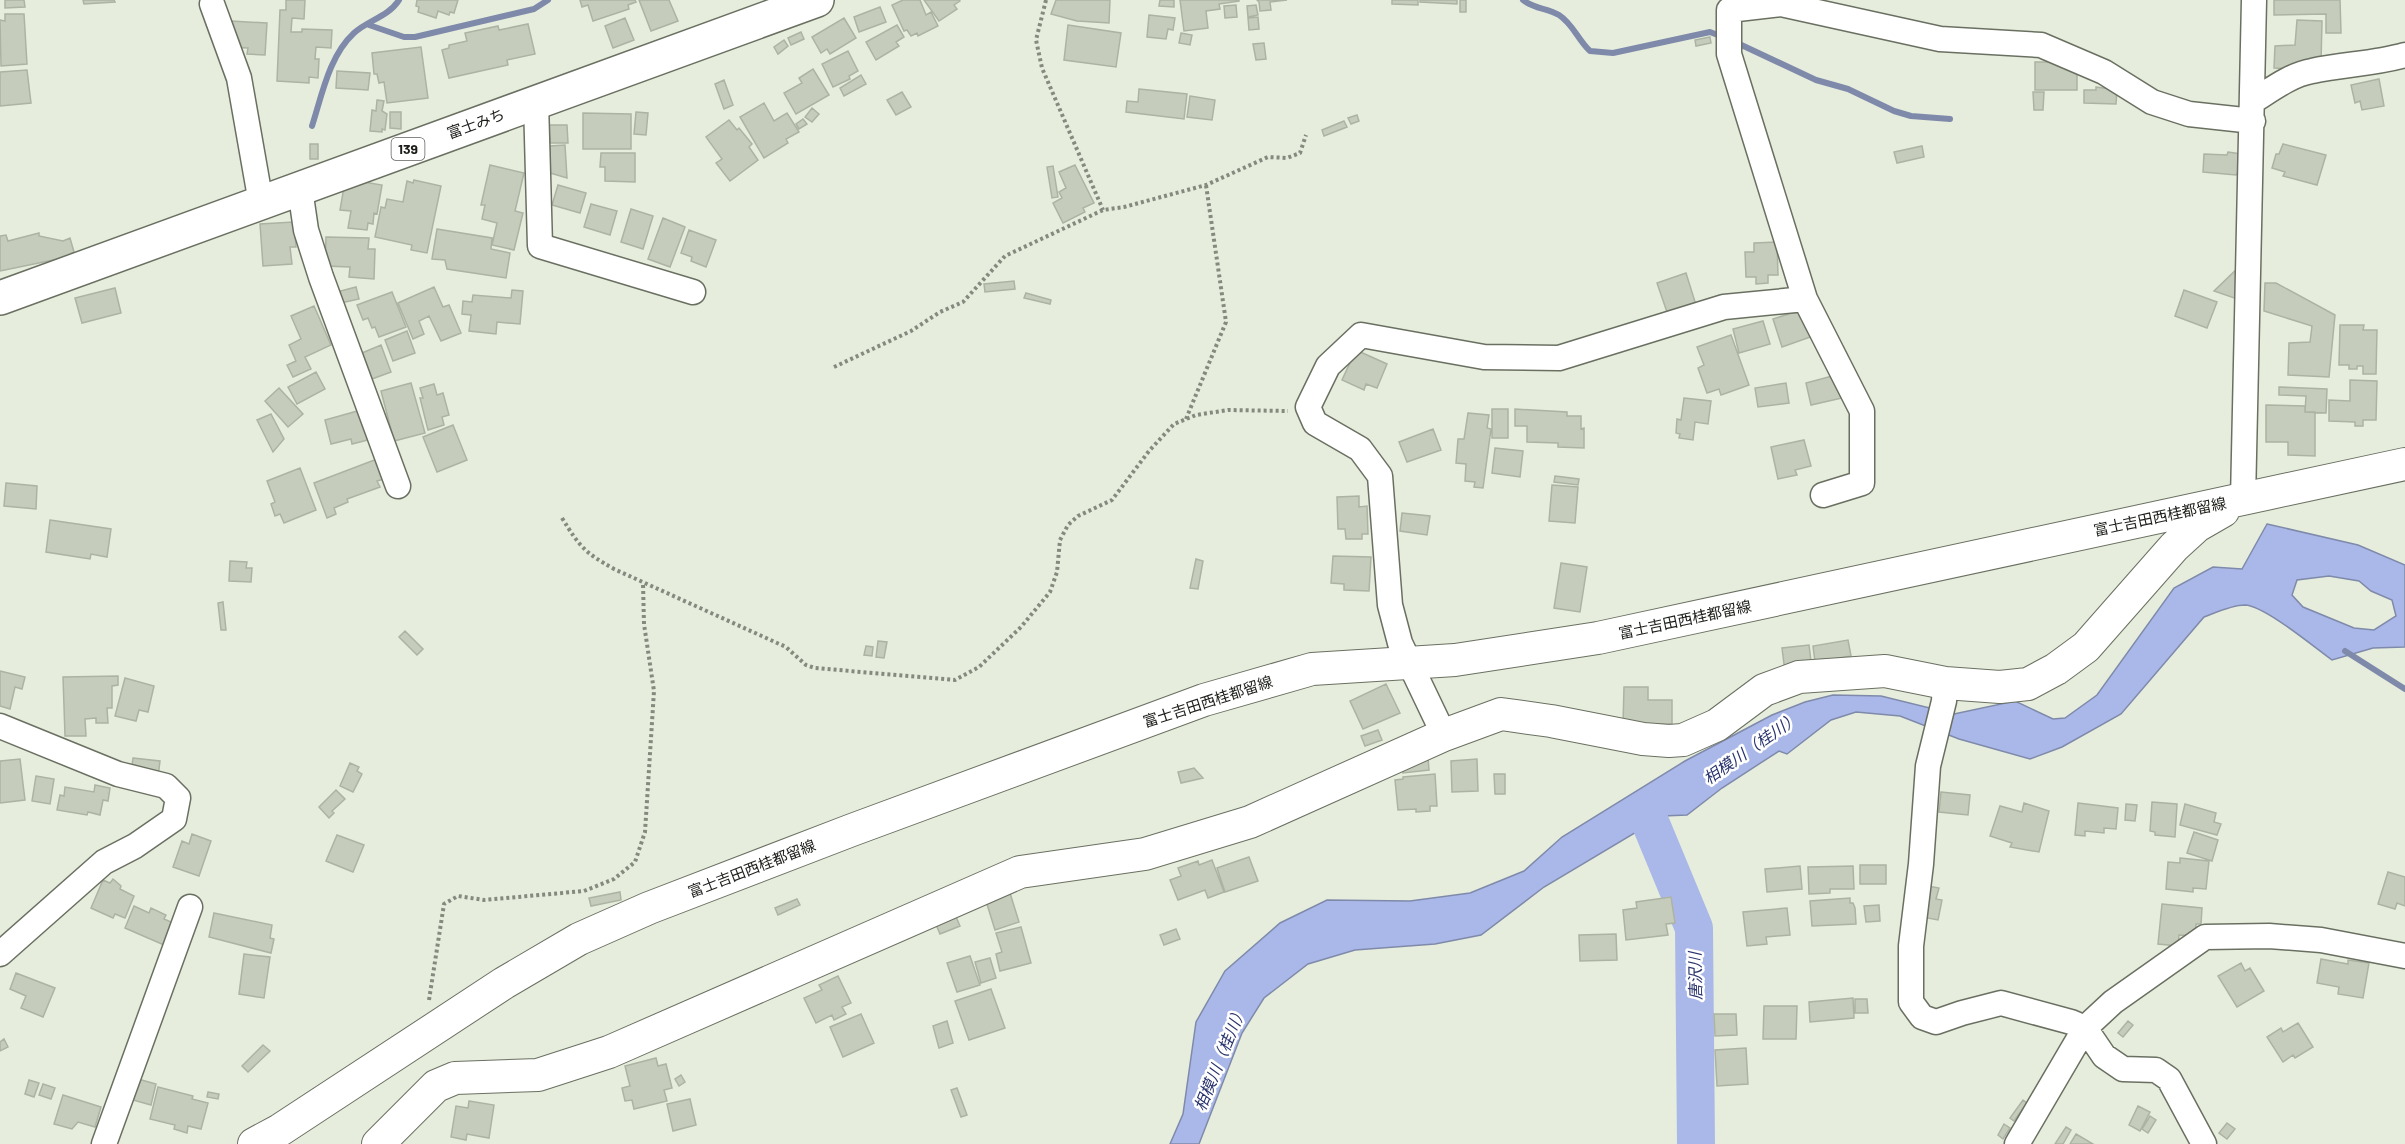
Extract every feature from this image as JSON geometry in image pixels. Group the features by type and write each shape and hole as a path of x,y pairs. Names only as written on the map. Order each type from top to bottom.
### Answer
{"highway":[{"name":"富士みち","path":"0,298 817,0"}],"main road":[{"name":"富士吉田西桂都留線","path":"254,1144 280,1130 504,983 579,939 649,908 831,838 1204,700 1312,669 1455,660 1598,638 2405,464"},
{"name":"富士吉田西桂都留線","path":"378,1144 436,1086 455,1078 538,1075 609,1052 1020,872 1145,854 1250,822 1444,735 1501,714 1643,739 1683,740 1717,725 1764,690 1799,677 1885,671 1944,692 2028,684 2056,669 2086,647 2175,547 2197,526 2243,500"}],"street":[{"path":"2243,500 2254,0"},
{"path":"212,4 239,78 261,203"},
{"path":"1823,495 1862,483 1862,411 1805,299 1729,54 1729,10 1781,4 1940,39 2041,45 2104,72 2152,102 2189,114 2253,111 2280,84 2310,71 2382,61 2405,55"},
{"path":"536,102 540,246 693,292"},
{"path":"300,189 306,230 321,277 398,486"},
{"path":"1444,735 1400,643 1390,605 1380,476 1360,449 1315,423 1308,407 1328,366 1361,335 1484,357 1559,358 1724,307 1805,299"},
{"path":"1944,692 1928,766 1921,864 1911,946 1911,1002 1922,1017 1936,1022 2001,1004 2071,1022 2085,1028 2104,1056 2123,1069 2156,1070 2169,1079 2204,1144"},
{"path":"0,726 118,774 166,786 178,798 174,819 135,846 104,862 0,954"},
{"path":"104,1144 190,907"},
{"path":"2017,1144 2085,1028 2113,1002 2205,937 2321,939 2405,956"}],"path":[{"path":"1046,0 1036,40 1042,68 1103,210"},
{"path":"834,368 911,331 940,312 963,302 1005,256 1103,210 1124,207 1206,184 1268,157 1287,158 1300,153 1306,135"},
{"path":"1186,419 1226,322 1206,184"},
{"path":"562,518 580,547 592,557 643,583 786,647 806,665 815,668 956,680 980,666 1022,627 1050,592 1057,572 1060,540 1068,525 1078,516 1112,500 1149,451 1174,424 1196,415 1228,410 1296,411"},
{"path":"429,1006 444,904 458,896 484,900 584,891 614,879 635,862 645,832 654,691 644,624 643,583"}],"water":[{"name":"相模川（桂川）","path":"2267,524 2358,545 2405,565 2405,647 2373,648 2332,660 2264,612 2245,605 2230,607 2204,617 2121,714 2062,747 2030,759 1959,739 1900,716 1856,712 1831,720 1787,754 1779,751 1722,788 1687,815 1663,816 1544,887 1481,935 1435,944 1355,950 1308,964 1264,998 1242,1033 1199,1144 1170,1144 1183,1114 1196,1022 1225,971 1280,923 1327,900 1410,901 1470,893 1524,871 1562,837 1685,761 1772,715 1805,702 1833,695 1881,696 1954,714 2015,701 2053,719 2065,718 2097,695 2174,588 2213,567 2242,569","holes":["2329,576 2359,581 2371,591 2392,600 2396,616 2374,630 2354,628 2303,607 2292,595 2297,580"]}],"building":[{"path":"5,0 24,0 25,7 5,8"},
{"path":"83,0 114,0 115,2 84,4"},
{"path":"286,0 305,0 304,19 292,18 291,32 302,32 302,29 332,30 331,48 316,47 315,59 319,59 318,78 309,77 309,83 277,81 280,10 286,10"},
{"path":"417,0 458,0 454,13 450,12 449,15 438,11 436,18 418,12"},
{"path":"580,0 635,0 636,2 628,5 629,9 593,21 588,5 582,7"},
{"path":"639,0 669,0 678,21 651,31"},
{"path":"903,0 920,0 926,15 931,12 938,26 918,36 917,33 911,36 907,30 904,31 892,5"},
{"path":"924,0 960,1 954,5 957,9 939,21"},
{"path":"1056,0 1110,0 1109,23 1077,21 1051,14"},
{"path":"1160,0 1174,0 1174,7 1159,6"},
{"path":"1180,0 1239,1 1219,4 1220,9 1206,11 1208,28 1184,31"},
{"path":"1257,0 1287,0 1270,2 1271,10 1260,11"},
{"path":"1392,0 1418,0 1418,5 1392,4"},
{"path":"1420,0 1457,0 1457,4 1420,2"},
{"path":"1460,0 1466,0 1466,12 1460,12"},
{"path":"2274,0 2340,0 2341,33 2326,33 2326,14 2274,15"},
{"path":"1236,5 1237,17 1225,18 1224,6"},
{"path":"1256,5 1258,15 1248,17 1247,6"},
{"path":"880,7 886,22 859,32 854,17"},
{"path":"5,14 24,14 27,64 1,66 0,20 5,21"},
{"path":"1149,15 1175,18 1173,30 1168,29 1166,39 1147,37"},
{"path":"1258,17 1259,29 1249,30 1248,18"},
{"path":"625,18 634,40 613,48 605,26"},
{"path":"844,18 856,38 830,54 827,49 821,53 812,37"},
{"path":"2297,20 2322,21 2321,63 2296,69 2274,68 2275,46 2295,45"},
{"path":"231,21 267,23 265,55 247,54 248,48 230,47"},
{"path":"528,24 535,54 507,60 508,65 449,78 442,50 449,48 449,45 467,41 465,33 498,26 499,30"},
{"path":"897,25 904,37 896,42 899,46 876,60 866,42"},
{"path":"1068,25 1121,33 1116,67 1064,60"},
{"path":"801,32 804,39 791,45 788,38"},
{"path":"1181,33 1192,35 1190,45 1179,43"},
{"path":"1710,37 1711,43 1696,46 1695,40"},
{"path":"784,40 788,46 778,54 774,47"},
{"path":"1264,43 1266,59 1256,60 1253,44"},
{"path":"421,47 428,98 387,103 384,82 379,83 377,74 374,74 372,53"},
{"path":"848,51 858,71 849,76 850,79 833,87 822,64"},
{"path":"2035,62 2064,62 2077,66 2077,90 2035,90"},
{"path":"813,69 829,95 796,114 784,93 802,83 799,78"},
{"path":"27,70 31,103 0,106 0,72"},
{"path":"337,71 370,73 368,90 336,88"},
{"path":"861,75 866,84 844,96 840,88"},
{"path":"2379,79 2384,106 2362,110 2360,101 2355,103 2351,85"},
{"path":"724,80 733,105 724,109 715,84"},
{"path":"2096,87 2117,90 2116,104 2084,103 2084,90 2096,90"},
{"path":"1139,89 1187,94 1184,119 1126,112 1127,101 1138,102"},
{"path":"902,92 911,107 896,115 887,100"},
{"path":"2033,92 2044,92 2043,110 2034,110"},
{"path":"1190,96 1215,100 1212,120 1187,117"},
{"path":"377,100 384,101 382,111 387,114 385,130 382,129 382,132 370,131 372,110 376,111"},
{"path":"764,103 774,121 787,113 799,132 786,139 788,143 764,158 740,117"},
{"path":"812,108 819,114 812,122 805,117"},
{"path":"390,112 401,112 401,129 390,128"},
{"path":"636,112 648,113 646,135 634,134"},
{"path":"583,113 631,114 631,149 583,149"},
{"path":"1357,115 1359,121 1351,124 1348,118"},
{"path":"803,119 807,124 799,129 796,124"},
{"path":"729,120 752,144 749,147 758,160 730,181 716,163 722,159 706,137"},
{"path":"1344,121 1347,127 1324,136 1322,130"},
{"path":"549,125 567,125 568,143 550,143"},
{"path":"310,144 318,144 318,159 310,159"},
{"path":"2283,144 2326,155 2317,185 2283,176 2285,172 2272,168 2276,154 2279,154"},
{"path":"565,145 567,178 550,173 550,146"},
{"path":"1922,146 1924,157 1897,163 1894,152"},
{"path":"2228,152 2241,154 2240,170 2236,175 2203,172 2204,154 2227,155"},
{"path":"601,153 635,153 635,182 605,181 605,167 600,167"},
{"path":"490,165 524,173 515,211 523,213 514,250 492,245 497,223 482,219 485,205 481,205"},
{"path":"1075,165 1094,203 1083,208 1085,212 1063,223 1053,203 1062,198 1059,192 1066,188 1059,172"},
{"path":"1053,166 1058,197 1052,198 1047,167"},
{"path":"414,180 441,186 427,253 411,250 412,245 375,237 381,207 385,208 387,199 403,202 407,181 413,183"},
{"path":"358,181 382,185 377,214 374,213 373,224 368,223 367,230 348,228 351,211 340,210 344,187"},
{"path":"558,185 586,193 580,213 552,205"},
{"path":"591,204 617,211 610,235 584,227"},
{"path":"631,209 653,216 643,249 621,242"},
{"path":"663,218 685,227 670,267 648,259"},
{"path":"294,222 296,247 290,247 292,264 263,266 260,224"},
{"path":"437,229 492,238 491,249 510,253 506,278 447,269 445,260 432,259"},
{"path":"689,230 716,240 706,267 691,261 692,257 681,253"},
{"path":"39,233 39,236 63,241 70,238 74,252 63,258 0,271 0,236 6,235 8,241"},
{"path":"326,237 369,238 368,249 375,249 374,279 349,277 350,267 325,266"},
{"path":"1777,242 1778,275 1768,275 1768,283 1756,284 1756,277 1746,277 1745,252 1754,252 1754,243"},
{"path":"2238,268 2240,300 2214,291"},
{"path":"1686,273 1696,305 1668,315 1657,283"},
{"path":"1014,281 1015,289 985,292 984,284"},
{"path":"2265,283 2276,283 2335,315 2329,377 2288,375 2289,343 2310,342 2312,326 2264,311"},
{"path":"356,287 359,299 336,304 333,293"},
{"path":"434,287 443,307 449,305 461,333 441,341 429,316 419,321 424,334 413,339 398,303"},
{"path":"115,288 121,313 82,323 75,298"},
{"path":"512,290 523,291 520,324 497,322 496,334 469,331 471,315 462,314 463,301 472,302 473,295 511,298"},
{"path":"2184,290 2217,302 2207,328 2175,316"},
{"path":"392,292 406,327 379,337 368,318 363,320 357,305"},
{"path":"1026,293 1051,300 1050,304 1024,298"},
{"path":"314,306 331,345 305,357 311,369 293,377 287,365 296,361 289,345 301,339 291,316"},
{"path":"1804,309 1813,336 1782,347 1773,319"},
{"path":"1763,321 1770,344 1739,353 1733,329"},
{"path":"2340,325 2364,325 2363,330 2377,330 2376,374 2363,374 2363,366 2349,369 2349,365 2339,365"},
{"path":"407,331 415,353 393,361 385,340"},
{"path":"1731,335 1749,385 1721,395 1719,389 1707,393 1698,368 1704,365 1697,347"},
{"path":"381,345 391,372 372,379 362,353"},
{"path":"1356,350 1387,364 1377,388 1366,384 1364,390 1342,380"},
{"path":"316,372 325,389 297,404 288,387"},
{"path":"1836,375 1842,398 1811,405 1806,383"},
{"path":"2350,380 2377,381 2376,420 2363,420 2363,426 2355,426 2355,422 2329,421 2329,400 2350,401"},
{"path":"411,383 425,433 394,441 381,391"},
{"path":"1786,383 1789,403 1758,407 1755,388"},
{"path":"434,384 437,395 443,393 449,415 442,417 444,425 428,430 420,398 423,398 420,388"},
{"path":"2279,387 2327,389 2326,413 2305,412 2306,396 2279,395"},
{"path":"279,388 303,414 288,427 265,401"},
{"path":"1684,398 1711,401 1708,424 1695,422 1693,440 1679,438 1680,434 1676,433 1677,419 1681,420"},
{"path":"2266,405 2305,406 2305,412 2315,412 2315,456 2288,455 2288,442 2266,442"},
{"path":"1492,409 1508,409 1508,438 1492,438"},
{"path":"1515,409 1567,412 1567,416 1581,416 1581,429 1584,428 1584,448 1558,447 1558,443 1527,442 1527,426 1515,426"},
{"path":"361,410 368,440 352,444 351,439 331,444 325,420"},
{"path":"1468,413 1489,415 1487,428 1491,429 1483,488 1474,487 1475,482 1465,481 1466,464 1456,463 1458,439 1464,439"},
{"path":"271,414 284,439 273,452 257,420"},
{"path":"453,425 467,460 437,472 423,437"},
{"path":"1433,429 1441,450 1407,462 1399,442"},
{"path":"1804,440 1811,466 1795,470 1797,475 1778,479 1771,447"},
{"path":"1495,448 1523,451 1520,477 1492,473"},
{"path":"377,459 384,479 377,481 380,487 347,499 348,502 334,508 336,514 327,518 314,483"},
{"path":"300,468 316,510 284,523 280,514 275,516 271,504 275,502 267,481"},
{"path":"1555,476 1579,479 1578,485 1554,482"},
{"path":"6,483 37,486 36,509 4,506"},
{"path":"1552,485 1578,487 1575,523 1549,521"},
{"path":"1359,496 1359,507 1367,506 1368,534 1362,534 1362,539 1346,539 1345,529 1338,529 1337,497"},
{"path":"1402,513 1430,516 1427,535 1400,531"},
{"path":"50,520 111,529 107,557 91,554 90,559 46,552"},
{"path":"1333,556 1371,557 1369,591 1344,590 1344,584 1331,583"},
{"path":"1196,559 1203,561 1198,589 1190,588"},
{"path":"230,561 247,562 246,568 252,568 251,582 229,581"},
{"path":"1561,563 1587,567 1580,612 1554,608"},
{"path":"223,602 226,630 221,630 218,603"},
{"path":"405,631 423,649 417,655 399,637"},
{"path":"1848,640 1851,656 1815,662 1813,646"},
{"path":"878,641 887,642 884,658 876,657"},
{"path":"1809,645 1812,669 1785,672 1782,648"},
{"path":"866,646 873,647 872,656 864,655"},
{"path":"0,671 25,677 22,689 15,687 10,709 0,706"},
{"path":"118,676 118,685 112,686 112,708 107,708 108,723 96,723 96,718 85,719 86,736 65,736 63,677"},
{"path":"125,678 154,686 148,712 139,710 136,721 115,716"},
{"path":"1386,684 1400,713 1363,729 1350,701"},
{"path":"1624,687 1648,687 1648,700 1672,700 1672,724 1623,724"},
{"path":"1378,730 1382,740 1365,746 1361,736"},
{"path":"1428,757 1429,770 1403,773 1405,766"},
{"path":"133,758 160,761 158,777 131,774"},
{"path":"20,759 25,800 0,803 0,761"},
{"path":"1477,759 1478,791 1452,792 1451,761"},
{"path":"350,763 359,767 357,771 362,774 353,792 340,786"},
{"path":"1194,768 1203,778 1181,783 1178,772"},
{"path":"1435,774 1437,806 1430,806 1430,811 1398,810 1395,780"},
{"path":"1494,774 1505,774 1505,794 1495,794"},
{"path":"36,776 54,779 50,804 32,801"},
{"path":"95,785 110,788 108,801 103,800 100,815 57,810 60,795 64,796 65,787 94,792"},
{"path":"336,790 345,799 332,811 334,813 329,818 319,807"},
{"path":"1941,792 1970,795 1968,815 1939,812"},
{"path":"2152,802 2177,804 2175,837 2155,835 2155,832 2150,831"},
{"path":"2024,803 2049,811 2039,852 2010,847 2012,843 1990,836 2000,806 2022,812"},
{"path":"2078,803 2118,808 2116,829 2104,828 2104,833 2085,831 2085,836 2075,835"},
{"path":"2126,804 2137,805 2135,821 2125,820"},
{"path":"2185,804 2216,813 2214,822 2221,824 2217,835 2180,825"},
{"path":"2194,832 2218,840 2212,861 2187,853"},
{"path":"192,834 211,841 199,876 173,867 182,841 189,844"},
{"path":"337,835 364,845 353,872 326,861"},
{"path":"1249,857 1258,881 1225,892 1217,868"},
{"path":"2180,858 2209,861 2206,889 2193,888 2193,892 2166,889 2168,862 2180,863"},
{"path":"1212,860 1224,892 1208,898 1205,890 1178,900 1170,880 1181,876 1178,868 1198,861 1199,865"},
{"path":"1860,865 1886,865 1886,884 1860,884"},
{"path":"1800,866 1802,889 1767,892 1765,869"},
{"path":"1853,866 1854,889 1830,889 1830,893 1809,894 1808,867"},
{"path":"2388,872 2405,877 2405,906 2397,903 2395,909 2378,904"},
{"path":"113,879 121,886 120,889 134,896 125,918 115,914 113,918 91,908 103,880 110,883"},
{"path":"1928,886 1939,888 1936,899 1942,900 1938,920 1922,917"},
{"path":"620,892 621,900 591,906 589,898"},
{"path":"1010,893 1019,922 995,930 986,901"},
{"path":"1671,897 1675,923 1666,924 1668,935 1626,940 1623,910 1637,908 1636,902"},
{"path":"1850,898 1850,903 1853,903 1855,908 1856,924 1812,926 1810,901"},
{"path":"797,899 800,905 778,915 775,908"},
{"path":"2162,904 2202,908 2201,924 2196,924 2195,936 2179,935 2178,946 2158,944"},
{"path":"1879,905 1880,921 1866,922 1864,906"},
{"path":"134,906 149,913 151,908 166,915 164,919 173,923 164,945 125,928"},
{"path":"1787,908 1790,935 1766,937 1767,944 1747,946 1743,912"},
{"path":"954,912 960,926 940,934 934,920"},
{"path":"214,913 272,925 270,938 274,939 271,953 209,937"},
{"path":"1021,927 1031,963 1000,971 996,954 1002,952 996,933"},
{"path":"1176,929 1180,939 1164,945 1160,935"},
{"path":"1616,934 1617,960 1580,961 1579,935"},
{"path":"244,954 270,957 264,998 239,994"},
{"path":"970,956 980,985 957,992 947,963"},
{"path":"990,958 996,978 981,983 975,962"},
{"path":"2321,959 2348,964 2348,960 2369,963 2363,998 2338,994 2339,987 2317,983"},
{"path":"2241,963 2245,971 2250,968 2264,991 2237,1007 2218,976"},
{"path":"16,973 55,988 43,1017 21,1008 26,996 10,989"},
{"path":"838,976 851,1003 842,1007 846,1014 834,1020 832,1015 816,1023 804,998 822,990 819,985"},
{"path":"991,989 1005,1028 969,1040 955,1001"},
{"path":"1853,998 1854,1018 1810,1022 1809,1002"},
{"path":"1855,999 1867,999 1868,1013 1855,1013"},
{"path":"1764,1006 1797,1006 1796,1039 1763,1039"},
{"path":"861,1014 874,1043 843,1057 830,1027"},
{"path":"1714,1014 1736,1014 1737,1035 1715,1036"},
{"path":"947,1021 953,1043 939,1048 933,1026"},
{"path":"2128,1021 2133,1025 2123,1037 2118,1033"},
{"path":"2298,1023 2313,1047 2283,1062 2267,1037 2281,1028 2283,1032"},
{"path":"4,1039 8,1047 0,1051 0,1042"},
{"path":"263,1045 270,1051 248,1072 242,1066"},
{"path":"1746,1048 1748,1084 1717,1086 1715,1050"},
{"path":"656,1058 658,1066 666,1064 672,1088 664,1090 667,1101 634,1109 632,1100 625,1101 622,1088 630,1086 625,1066"},
{"path":"681,1075 685,1082 679,1086 675,1079"},
{"path":"138,1079 156,1084 151,1105 133,1100"},
{"path":"29,1080 39,1083 34,1097 25,1094"},
{"path":"43,1084 55,1088 51,1099 39,1095"},
{"path":"158,1087 193,1096 192,1099 208,1103 201,1129 188,1126 187,1133 174,1129 175,1125 150,1119"},
{"path":"957,1088 967,1115 961,1117 951,1090"},
{"path":"208,1092 219,1094 218,1099 207,1097"},
{"path":"63,1095 101,1107 95,1127 78,1122 72,1129 54,1124"},
{"path":"690,1099 696,1125 673,1131 667,1104"},
{"path":"2023,1100 2027,1103 2014,1121 2010,1118"},
{"path":"469,1101 494,1105 489,1138 467,1134 466,1140 451,1137 456,1106 468,1108"},
{"path":"2138,1106 2150,1112 2140,1131 2129,1125"},
{"path":"2150,1116 2156,1120 2148,1133 2142,1129"},
{"path":"2227,1123 2235,1129 2227,1139 2219,1133"},
{"path":"2004,1124 2010,1128 2003,1139 1998,1135"},
{"path":"2066,1127 2071,1130 2063,1144 2055,1144"},
{"path":"2076,1134 2093,1144 2070,1144"}],"waterway":[{"path":"312,126 327,76 345,42 354,33 384,14 399,0"},
{"path":"369,25 404,37 415,37 534,9 548,0"},
{"path":"1523,0 1564,19 1590,51 1613,53 1710,32 1723,37"},
{"path":"1735,42 1816,80 1848,89 1894,111 1911,116 1950,119"},
{"path":"2345,651 2405,689"},
{"name":"唐沢川","path":"1648,817 1694,928 1696,1144"}]}
